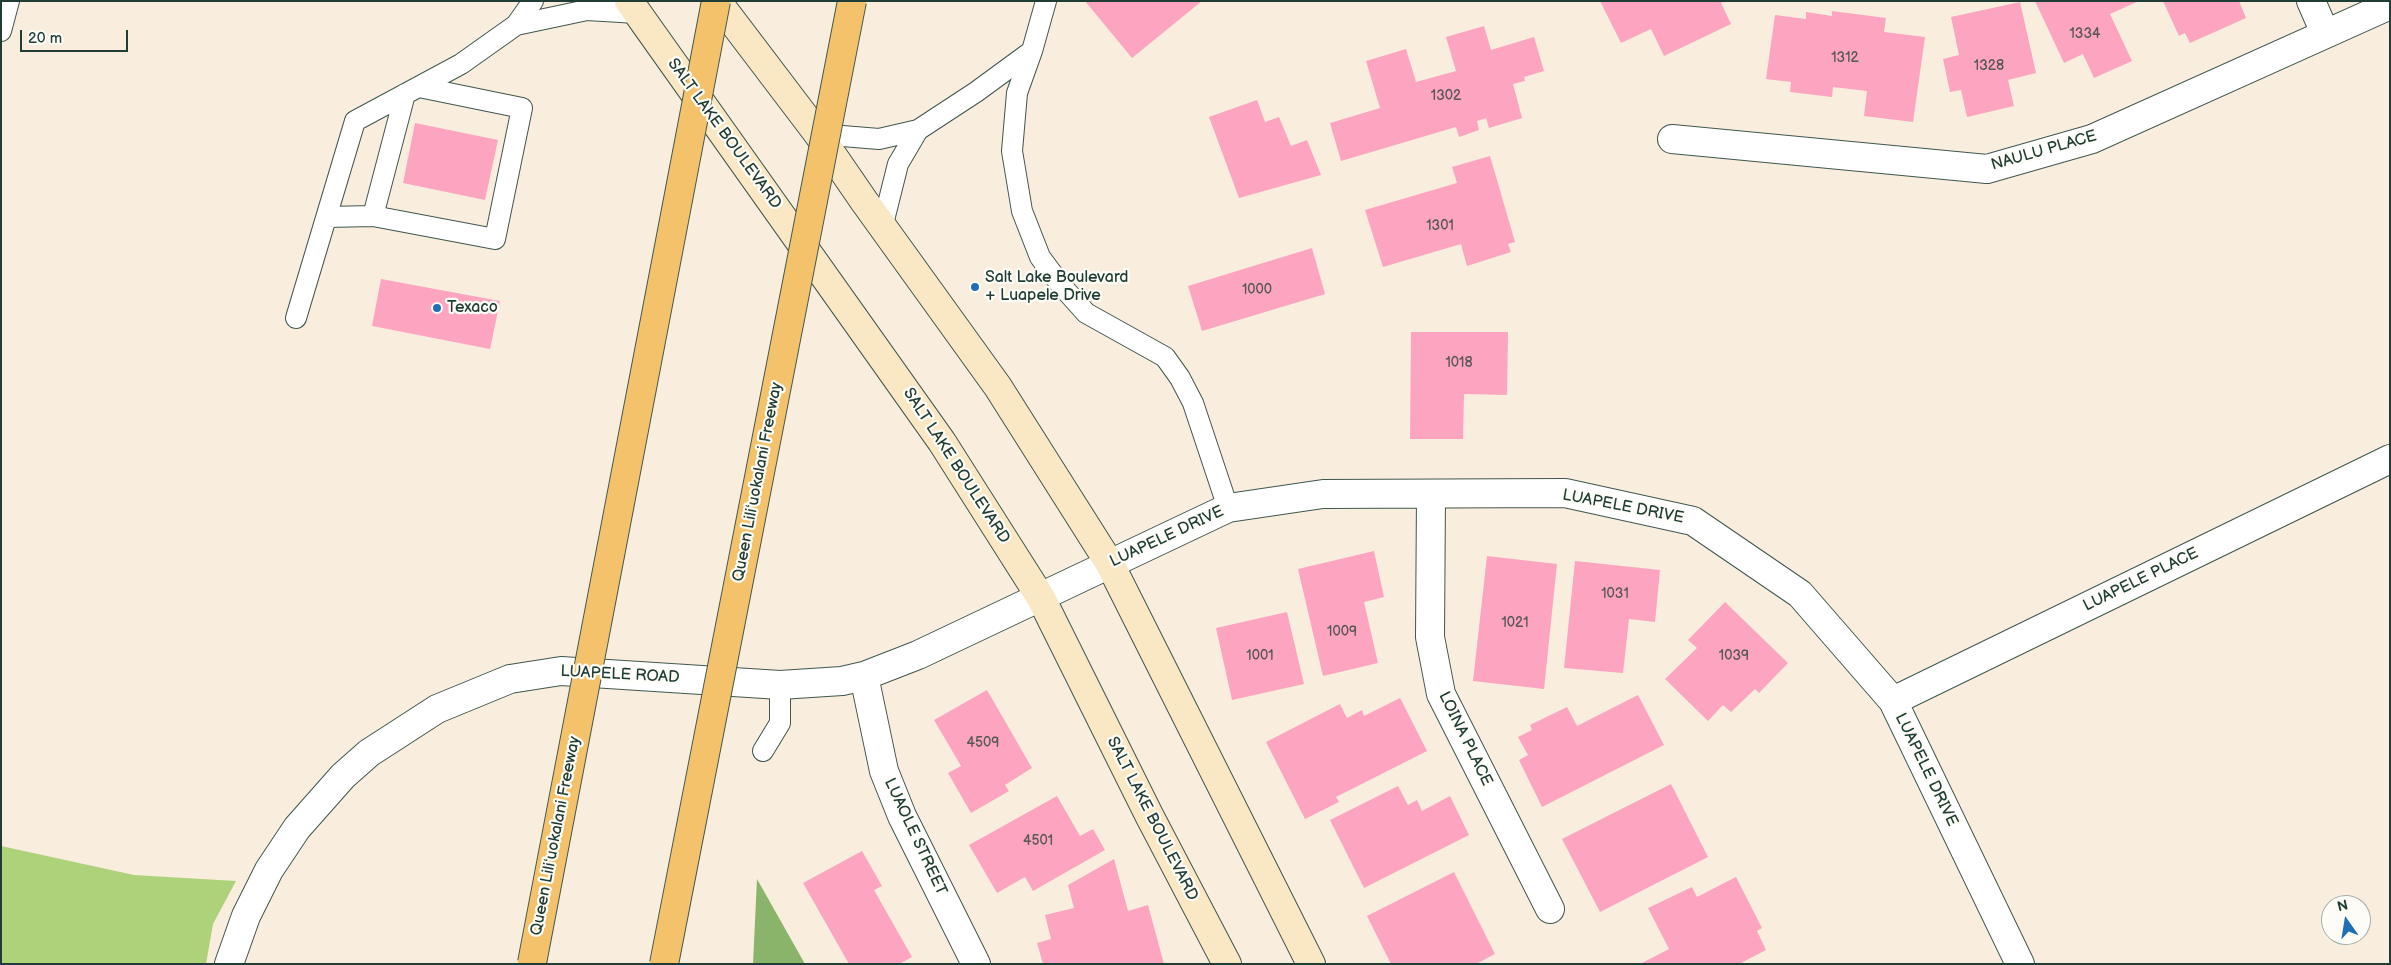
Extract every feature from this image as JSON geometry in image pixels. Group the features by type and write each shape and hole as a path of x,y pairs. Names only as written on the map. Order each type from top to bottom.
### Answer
{"highway":[{"name":"Queen Liliʻuokalani Freeway","path":"532,962 716,1"},
{"name":"Queen Liliʻuokalani Freeway","path":"664,964 852,1"}],"main road":[{"path":"716,1 818,134 882,228 998,387 1110,564 1311,964"},
{"name":"SALT LAKE BOULEVARD","path":"633,7 942,442 1041,598 1149,815 1227,964"}],"street":[{"path":"2311,1 2325,33"},
{"name":"NAULU PLACE","path":"1672,139 1987,169 2092,139 2390,5"},
{"name":"LUAPELE PLACE","path":"1893,701 2390,459"},
{"name":"LUAPELE DRIVE","path":"1041,598 1228,508 1323,494 1565,493 1693,521 1800,594 1893,701 2020,964"},
{"name":"LOINA PLACE","path":"1431,495 1430,637 1441,694 1550,909"},
{"name":"LUAPELE ROAD","path":"230,964 246,916 269,870 314,807 343,776 370,752 436,709 510,679 561,671 780,685 812,684 864,676 918,655 1041,598"},
{"name":"LUAOLE STREET","path":"864,676 884,771 902,816 976,964"}],"lane":[{"path":"1,31 9,1"},
{"path":"296,318 355,121 461,64 516,26 533,1"},
{"path":"1046,1 1032,51 1017,93 1012,151 1022,211 1040,258 1086,313 1165,357 1180,378 1193,403 1228,508"},
{"path":"516,26 587,10 633,7"},
{"path":"818,134 879,138 918,130 976,92 1032,51"},
{"path":"327,217 373,216 495,239 522,108 412,91"},
{"path":"373,216 412,91"},
{"path":"882,228 898,164 918,130"},
{"path":"763,751 780,723 780,685"}],"green space":[{"path":"1,846 134,875 236,881 213,924 206,964 1,964"},
{"path":"757,879 805,964 753,964"}],"building":[{"path":"1085,1 1202,1 1132,58"},
{"path":"1600,1 1725,1 1721,3 1731,24 1664,56 1651,29 1621,43"},
{"path":"2035,1 2139,1 2110,14 2132,61 2094,78 2083,54 2064,63"},
{"path":"2163,1 2239,1 2246,18 2190,43 2185,33 2179,36"},
{"path":"2020,2 2036,73 2008,80 2014,106 1967,117 1961,90 1950,92 1943,59 1959,55 1951,17"},
{"path":"1832,11 1886,18 1884,32 1925,37 1913,122 1864,116 1867,91 1833,87 1832,97 1790,92 1791,82 1766,79 1775,15 1806,19 1806,12 1832,16"},
{"path":"1484,26 1491,50 1534,37 1544,71 1524,77 1525,81 1513,84 1522,118 1489,128 1486,118 1477,121 1479,130 1459,137 1456,127 1341,161 1330,123 1380,108 1366,61 1406,49 1416,82 1456,71 1446,37"},
{"path":"1257,100 1265,122 1279,117 1291,146 1307,140 1321,175 1239,198 1209,117"},
{"path":"415,123 498,140 485,200 403,183"},
{"path":"1490,156 1515,242 1508,244 1511,252 1467,266 1461,244 1383,267 1365,210 1457,183 1452,167"},
{"path":"1312,248 1325,294 1202,331 1188,286"},
{"path":"381,279 500,301 490,349 372,326"},
{"path":"1411,332 1508,332 1507,395 1464,394 1463,439 1410,439"},
{"path":"1374,551 1384,597 1364,602 1378,663 1323,676 1298,569"},
{"path":"1487,556 1557,564 1544,689 1473,681"},
{"path":"1575,561 1660,570 1655,622 1629,619 1623,673 1564,668"},
{"path":"1725,602 1788,663 1759,693 1755,689 1731,712 1723,705 1708,721 1665,679 1697,648 1688,640"},
{"path":"1287,612 1304,684 1232,700 1216,628"},
{"path":"987,690 1032,768 1005,785 1009,791 971,813 948,773 961,766 934,720"},
{"path":"1638,695 1664,745 1542,807 1519,760 1528,755 1518,737 1532,730 1530,725 1567,707 1577,726"},
{"path":"1400,698 1427,751 1336,797 1339,802 1305,819 1266,742 1340,704 1347,718 1362,710 1364,716"},
{"path":"1671,784 1708,857 1600,912 1562,839"},
{"path":"1398,786 1408,805 1417,800 1422,811 1450,796 1469,835 1364,888 1330,820"},
{"path":"1057,796 1080,836 1093,829 1105,850 1033,891 1025,877 997,893 969,845"},
{"path":"862,851 882,886 874,890 912,957 899,964 849,964 803,883"},
{"path":"1114,859 1128,911 1148,905 1164,964 1043,964 1037,943 1051,939 1045,915 1074,908 1068,885"},
{"path":"1454,872 1495,954 1476,964 1391,964 1367,916"},
{"path":"1736,877 1762,928 1757,931 1766,950 1739,964 1640,964 1669,949 1648,908 1692,887 1697,897"}],"place":[{"name":"Salt Lake Boulevard + Luapele Drive","path":"975,287"},
{"name":"Texaco","path":"437,308"}]}
